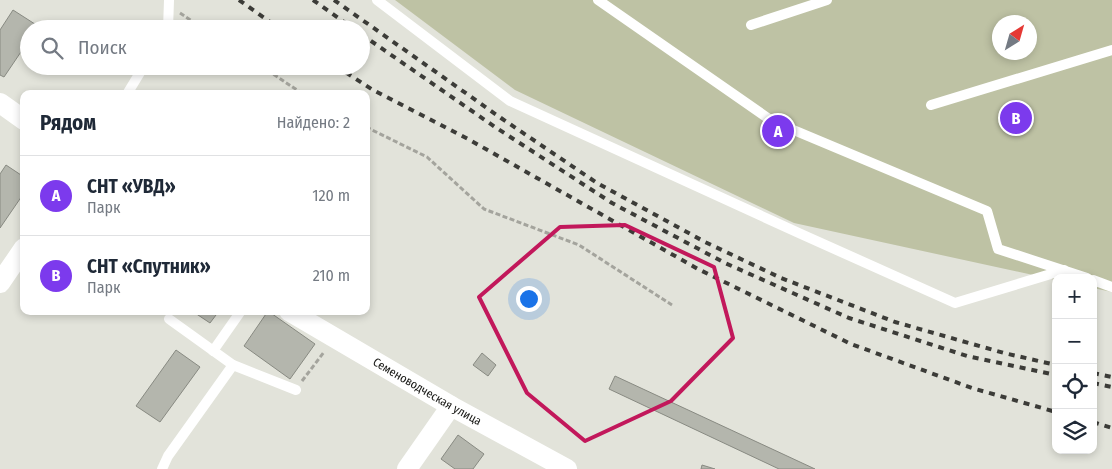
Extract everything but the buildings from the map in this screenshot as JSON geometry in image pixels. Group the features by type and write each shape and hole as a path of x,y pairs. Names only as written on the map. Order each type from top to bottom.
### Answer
{"street":[{"path":"0,104 20,117"},
{"path":"0,283 20,254"},
{"name":"Семеноводческая улица","path":"296,315 451,406 567,469"},
{"path":"407,469 451,406"}],"lane":[{"path":"377,0 510,101 955,303 1064,270"},
{"path":"598,0 772,121 987,211 998,250 1076,274"},
{"path":"751,25 826,0"},
{"path":"168,20 169,3"},
{"path":"931,105 1112,50"},
{"path":"129,90 139,75"},
{"path":"1097,281 1112,287"},
{"path":"213,351 238,315"},
{"path":"169,320 233,365 296,390"},
{"path":"162,469 168,456 233,365"}],"path":[{"path":"169,3 192,20"},
{"path":"274,75 297,90"},
{"path":"370,129 427,157 484,209 579,245 672,305"},
{"path":"296,390 335,338"}],"highlighted area":[{"path":"625,225 714,267 733,338 671,401 585,441 527,393 479,297 560,227"}],"green space":[{"path":"395,0 1112,0 1112,292 1097,289 1097,274 1052,274 1052,279 794,223 515,90"}],"railway":[{"path":"239,0 267,20"},
{"path":"313,0 341,20"},
{"path":"334,0 362,20"},
{"path":"370,25 597,183 705,242 781,278 895,322 1004,353 1052,364"},
{"path":"370,40 495,127 612,203 725,263 849,318 967,356 1052,374"},
{"path":"350,75 373,90 468,139 698,269 851,344 972,388 1052,411"},
{"path":"1097,374 1112,377"},
{"path":"1097,384 1112,387"},
{"path":"1097,423 1112,428"}],"place":[{"name":"СНТ «Спутник»","path":"1016,118"},
{"name":"СНТ «УВД»","path":"778,131"}]}
